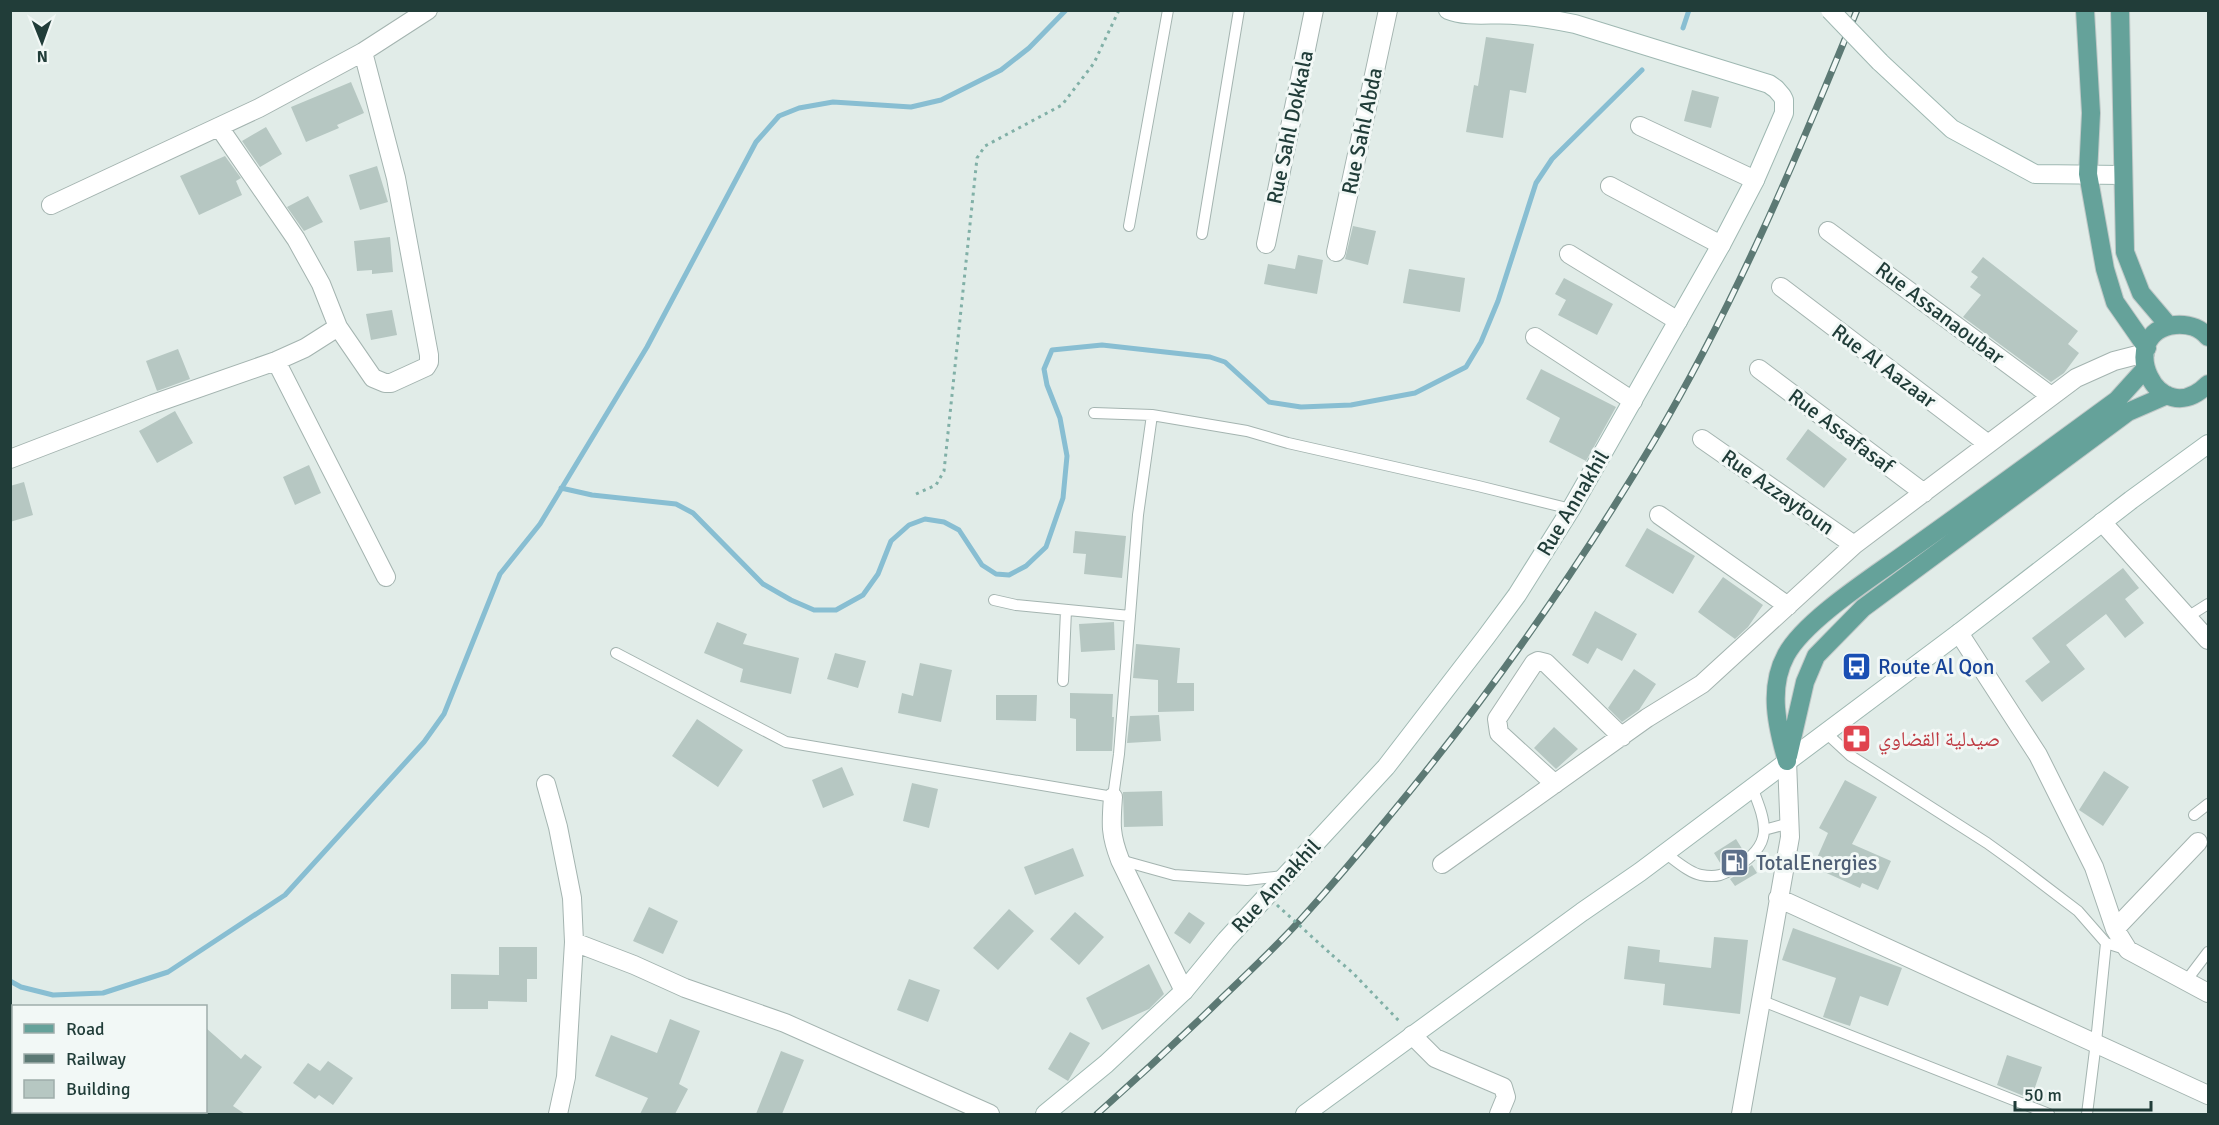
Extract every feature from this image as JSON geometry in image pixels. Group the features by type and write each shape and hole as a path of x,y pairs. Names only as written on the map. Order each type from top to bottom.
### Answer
{"main road":[{"path":"2085,10 2091,113 2088,174 2104,269 2115,302 2145,357 2153,384 2167,395"},
{"path":"2120,10 2125,252 2141,293 2169,326"},
{"path":"1787,761 1779,735 1775,703 1777,682 1786,655 1801,634 1854,591 2117,400 2145,357 2149,341 2158,332 2169,326 2186,324 2206,332"},
{"path":"1787,761 1805,682 1816,657 1863,608 2128,412 2167,395 2189,396 2199,393 2208,384"}],"street":[{"path":"51,205 259,108 363,52 428,10"},
{"name":"Rue Sahl Dokkala","path":"1266,244 1314,10"},
{"name":"Rue Sahl Abda","path":"1336,252 1388,10"},
{"name":"Rue Annakhil","path":"1045,1114 1106,1064 1184,991 1226,940 1386,767 1458,675 1517,595 1571,510 1721,245 1755,180 1784,113 1782,96 1776,88 1769,84 1575,24 1544,17 1460,14 1448,10"},
{"path":"1830,10 1880,62 1952,129 2035,174 2122,175"},
{"path":"219,127 296,238 321,284 338,327 373,378 385,383 426,367 429,362 396,178 363,52"},
{"path":"1640,126 1755,180"},
{"path":"1610,186 1721,245"},
{"name":"Rue Assanaoubar","path":"1828,231 2051,396"},
{"path":"1569,254 1678,321"},
{"name":"Rue Al Aazaar","path":"1781,288 1988,444"},
{"path":"10,459 164,400 276,362 305,348 338,327"},
{"path":"1535,337 1633,401"},
{"path":"1442,864 1647,718 1702,684 1854,545 2051,396 2076,378 2114,361 2145,357"},
{"path":"276,362 386,577"},
{"name":"Rue Assafasaf","path":"1759,369 1924,493"},
{"name":"Rue Azzaytoun","path":"1702,439 1854,545"},
{"path":"1305,1114 1665,853 2208,444"},
{"path":"1659,515 1788,606"},
{"path":"2102,522 2189,616 2208,640"},
{"path":"1959,633 2038,755 2094,867 2111,936 2128,950 2208,993"},
{"path":"1555,784 1498,733 1497,729 1497,719 1534,663 1538,661 1546,663 1622,737"},
{"path":"1741,1114 1786,859 1790,823 1787,761"},
{"path":"546,784 558,827 572,898 574,942 566,1077 558,1114"},
{"path":"1113,796 1111,829 1120,860 1184,991"},
{"path":"2111,936 2198,842"},
{"path":"1778,898 2208,1095"},
{"path":"574,942 685,988 785,1023 990,1114"},
{"path":"1412,1035 1435,1058 1503,1087 1506,1097 1499,1114"}],"lane":[{"path":"1129,226 1168,10"},
{"path":"1202,234 1239,10"},
{"path":"1094,413 1152,415 1247,431 1288,443 1478,486 1571,510"},
{"path":"616,653 786,742 1113,796 1119,754 1138,515 1152,415"},
{"path":"994,600 1130,616"},
{"path":"2189,616 2208,604"},
{"path":"1063,681 1066,610"},
{"path":"1825,732 1851,756 1987,843 2111,936 2086,1114"},
{"path":"1665,853 1698,875 1720,876 1749,860 1759,850 1764,830 1764,818 1752,787"},
{"path":"2194,815 2208,804"},
{"path":"1764,830 1790,823"},
{"path":"1120,860 1152,870 1185,876 1247,880 1286,876"},
{"path":"2186,981 2208,952"},
{"path":"1760,1000 2049,1114"}],"path":[{"path":"916,494 936,485 944,471 977,158 985,146 1062,105 1094,63 1119,10"},
{"path":"1277,905 1353,973 1412,1035"}],"building":[{"path":"1486,37 1534,44 1526,93 1510,90 1503,138 1466,132 1474,85 1478,86"},
{"path":"351,82 364,113 337,125 339,128 306,142 291,107"},
{"path":"1692,90 1719,97 1711,128 1684,121"},
{"path":"266,127 282,154 260,167 242,141"},
{"path":"225,156 241,178 236,181 242,195 199,215 180,176"},
{"path":"377,166 388,202 360,210 349,175"},
{"path":"308,196 323,222 304,231 287,207"},
{"path":"1353,226 1376,231 1368,265 1345,259"},
{"path":"390,237 393,272 372,274 372,270 357,271 354,241"},
{"path":"1298,255 1323,260 1317,294 1264,284 1268,264 1295,269"},
{"path":"1983,257 2078,331 2068,344 2079,353 2064,373 2051,382 1963,317 1981,295 1970,287 1978,277 1971,272"},
{"path":"1409,269 1465,278 1460,312 1403,303"},
{"path":"1564,278 1613,304 1597,335 1558,315 1566,300 1555,294"},
{"path":"392,310 397,335 371,340 366,314"},
{"path":"178,349 190,379 157,391 146,361"},
{"path":"1541,369 1616,407 1586,461 1549,442 1560,418 1526,399"},
{"path":"175,411 193,443 157,463 139,431"},
{"path":"1808,429 1847,459 1824,488 1786,459"},
{"path":"309,465 321,493 295,505 283,477"},
{"path":"24,482 33,515 10,522 10,486"},
{"path":"1647,528 1695,556 1673,594 1625,566"},
{"path":"1075,531 1126,536 1122,578 1084,574 1086,554 1073,553"},
{"path":"2123,568 2139,588 2125,599 2144,623 2125,638 2106,614 2066,645 2085,669 2042,702 2025,681 2050,662 2032,638"},
{"path":"1723,577 1763,605 1748,627 1735,639 1698,612"},
{"path":"1595,611 1637,634 1622,661 1597,648 1588,664 1572,655"},
{"path":"717,622 747,634 743,644 799,658 791,694 740,682 743,669 704,653"},
{"path":"1114,622 1115,650 1081,652 1079,624"},
{"path":"1136,644 1180,648 1177,683 1194,683 1194,711 1158,712 1158,680 1133,678"},
{"path":"835,653 866,661 858,688 827,679"},
{"path":"920,663 952,670 941,722 898,713 902,693 913,696"},
{"path":"1634,669 1656,684 1639,710 1622,722 1608,708"},
{"path":"1070,693 1113,694 1112,751 1076,751 1076,719 1070,718"},
{"path":"996,695 1037,695 1036,721 996,720"},
{"path":"1159,715 1161,741 1127,743 1130,716"},
{"path":"697,719 743,750 718,787 672,756"},
{"path":"1554,727 1578,749 1556,769 1534,748"},
{"path":"842,767 854,795 823,808 812,780"},
{"path":"2104,771 2129,787 2103,826 2079,810"},
{"path":"1845,780 1877,797 1852,844 1891,861 1878,890 1862,883 1860,888 1813,867 1828,833 1819,828"},
{"path":"912,783 938,789 929,828 903,821"},
{"path":"1162,791 1163,826 1124,827 1123,792"},
{"path":"1736,839 1744,852 1722,866 1714,853"},
{"path":"1073,848 1084,876 1035,895 1024,867"},
{"path":"1752,865 1757,873 1735,886 1730,879"},
{"path":"649,907 678,921 663,954 633,941"},
{"path":"1009,909 1034,931 998,970 973,948"},
{"path":"1075,912 1104,937 1079,965 1050,939"},
{"path":"1189,912 1205,923 1190,944 1174,933"},
{"path":"1793,928 1902,968 1888,1006 1860,996 1850,1026 1823,1017 1836,978 1782,960"},
{"path":"1714,937 1748,940 1740,1014 1663,1005 1665,984 1624,979 1628,946 1660,950 1659,962 1711,968"},
{"path":"499,947 537,947 537,979 527,979 527,1002 488,1001 488,1009 451,1009 451,974 499,975"},
{"path":"1149,964 1164,994 1149,1009 1102,1030 1086,998"},
{"path":"909,979 940,990 928,1022 897,1010"},
{"path":"670,1019 700,1031 679,1084 688,1089 675,1114 640,1114 648,1098 595,1076 611,1035 657,1053"},
{"path":"207,1029 241,1059 245,1054 262,1067 233,1106 245,1114 206,1114"},
{"path":"1070,1032 1090,1043 1068,1081 1048,1069"},
{"path":"781,1051 804,1060 782,1114 756,1114"},
{"path":"2007,1055 2042,1067 2031,1099 1997,1085"},
{"path":"328,1061 353,1078 333,1105 319,1095 315,1099 293,1083 308,1063 320,1071"}],"waterway":[{"path":"10,981 21,987 53,995 103,993 168,972 285,895 424,742 444,714 500,574 540,524 647,347 756,142 779,116 799,108 833,102 911,107 941,100 1001,70 1029,48 1066,10"},
{"path":"1683,28 1689,10"},
{"path":"561,488 592,495 676,504 693,513 763,584 814,610 836,610 863,595 878,574 891,541 909,525 925,519 944,522 959,530 982,565 996,574 1009,575 1026,566 1046,547 1063,498 1067,456 1060,418 1047,385 1044,369 1052,350 1102,345 1210,357 1225,362 1269,402 1301,407 1351,405 1415,393 1466,367 1481,342 1498,301 1536,183 1552,159 1642,70"}],"railway":[{"path":"1097,1114 1255,966 1325,893 1424,774 1494,682 1561,588 1654,441 1711,337 1788,175 1857,10"}],"place":[{"name":"Route Al Qon","path":"1857,667"},
{"name":"صيدلية القضاوي","path":"1857,739"},
{"name":"TotalEnergies","path":"1735,863"}]}
